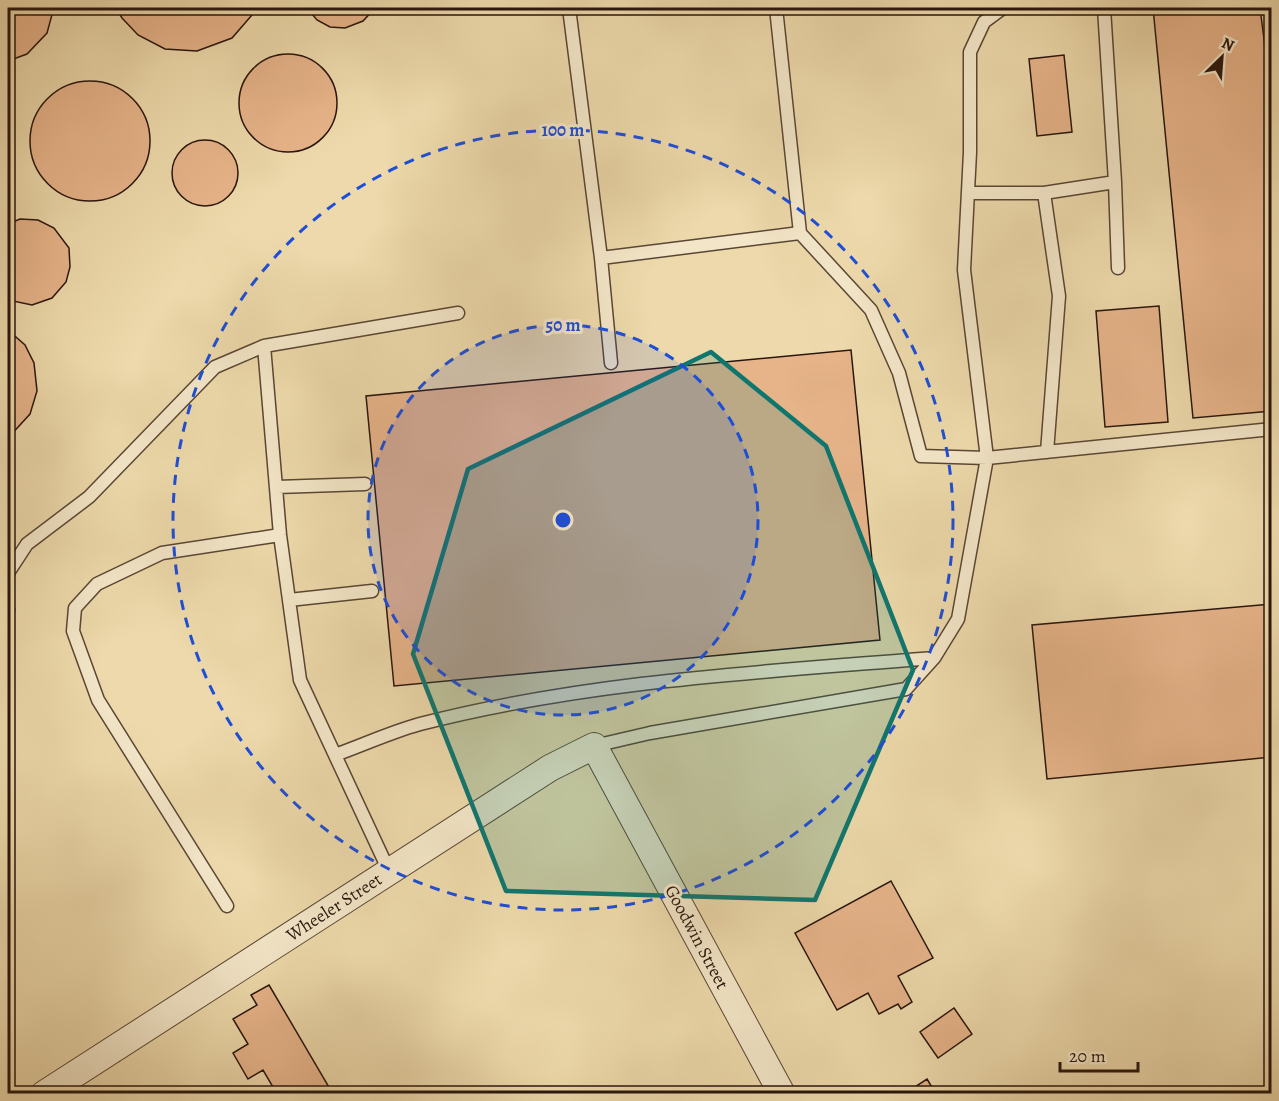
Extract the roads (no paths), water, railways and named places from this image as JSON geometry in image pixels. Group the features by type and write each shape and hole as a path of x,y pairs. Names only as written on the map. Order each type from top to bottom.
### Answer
{"street":[{"name":"Goodwin Street","path":"594,746 782,1094"},
{"name":"Wheeler Street","path":"44,1094 550,768 594,746"}],"lane":[{"path":"569,8 601,258 611,363"},
{"path":"776,8 800,233 871,310 899,373 921,456 987,458 1272,429"},
{"path":"594,746 650,733 906,689 934,658 958,619 987,458 964,270 968,193 970,52 984,22 1003,8"},
{"path":"1104,8 1118,268"},
{"path":"968,193 1044,193 1115,182"},
{"path":"1044,193 1059,296 1047,452"},
{"path":"601,258 800,233"},
{"path":"8,573 27,544 89,496 215,367 264,346 458,313"},
{"path":"264,346 280,535 300,680 389,871"},
{"path":"277,487 365,484"},
{"path":"228,906 98,700 73,631 75,608 97,584 162,553 280,535"},
{"path":"289,600 372,591"},
{"path":"334,755 419,725 567,694 778,670 934,658"}]}
